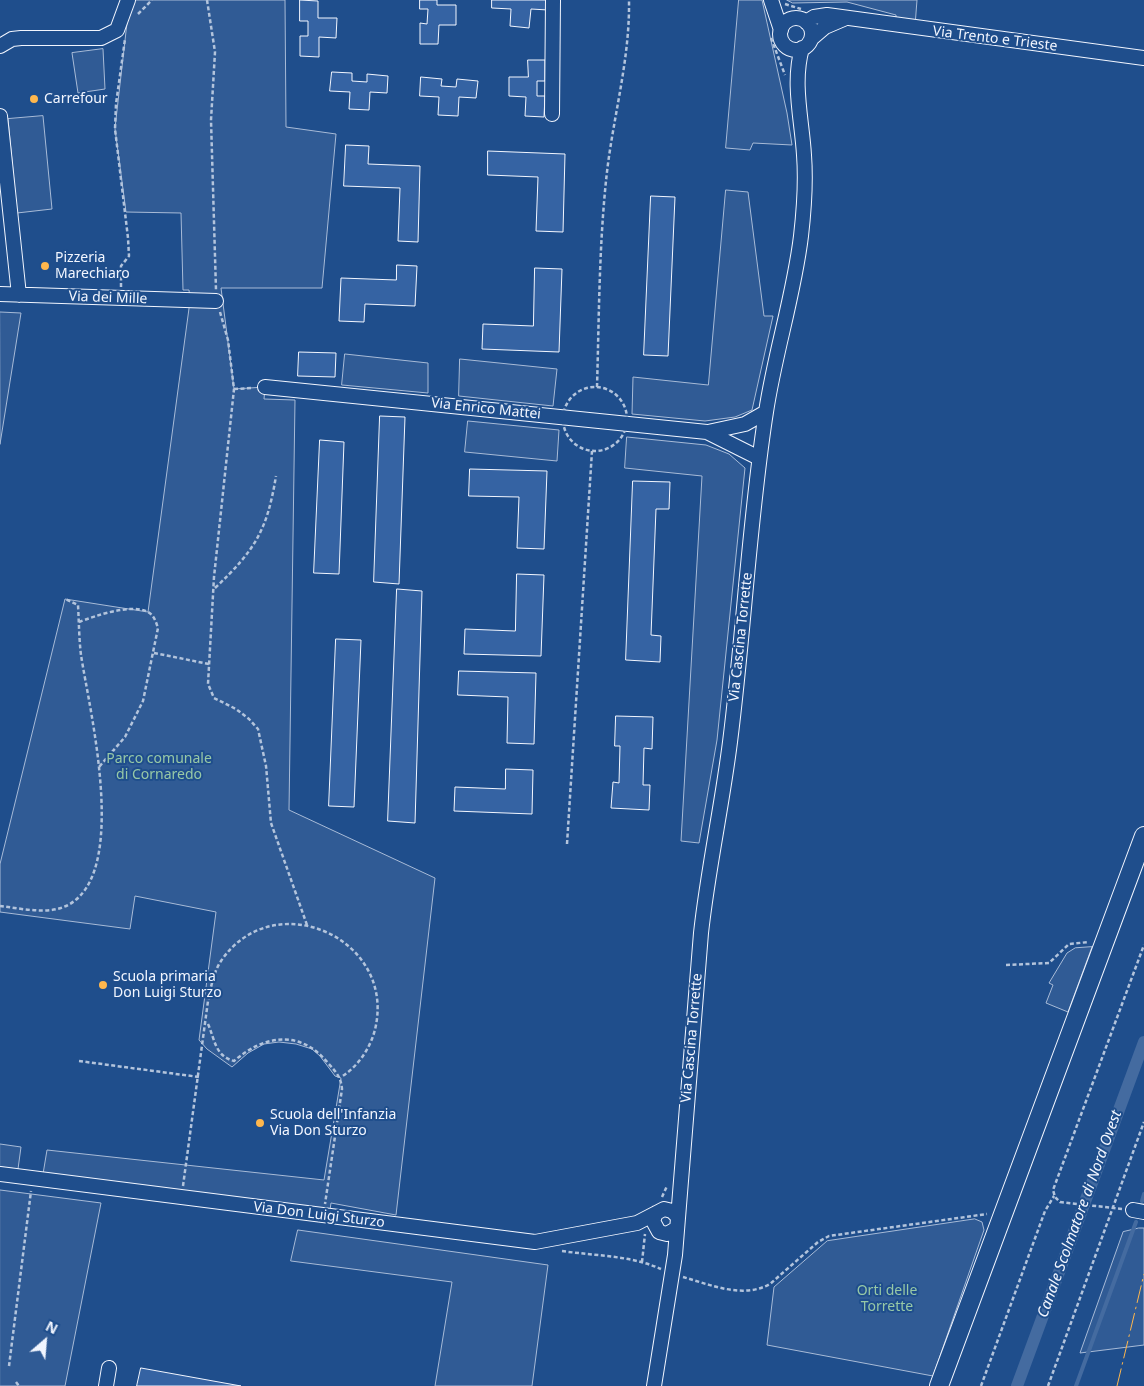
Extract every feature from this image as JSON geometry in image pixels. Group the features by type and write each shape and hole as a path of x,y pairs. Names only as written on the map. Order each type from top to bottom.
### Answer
{"main road":[{"path":"939,1386 1144,836"}],"street":[{"path":"0,46 12,39 21,38 101,38 117,30 128,0"},
{"path":"552,114 553,0"},
{"path":"772,0 791,19"},
{"path":"772,0 781,38 785,46 793,50 806,44 826,27 846,18"},
{"name":"Via Trento e Trieste","path":"806,22 814,16 827,15 1144,58"},
{"path":"780,30 791,19 796,18 806,22 811,30 806,44"},
{"name":"Via Cascina Torrette","path":"798,91 806,44"},
{"name":"Via Cascina Torrette","path":"654,1386 673,1274 706,887 723,799 759,458 773,365 795,274 801,234 805,157 798,91 785,46"},
{"path":"0,116 19,295"},
{"name":"Via dei Mille","path":"0,294 216,302"},
{"name":"Via Enrico Mattei","path":"265,387 708,432 745,424 766,412"},
{"name":"Via Enrico Mattei","path":"708,432 759,458"},
{"name":"Via Don Luigi Sturzo","path":"0,1174 535,1242 637,1223 660,1211"},
{"name":"Via Cascina Torrette","path":"660,1211 680,1184"},
{"path":"659,1231 671,1233 677,1222 672,1210 660,1211 653,1221 659,1231 675,1255"},
{"name":"Via Don Luigi Sturzo","path":"637,1223 659,1231"},
{"path":"106,1386 109,1368"}],"path":[{"path":"136,16 152,0"},
{"path":"207,0 215,52 211,120 216,302 228,340 234,389 214,589 208,684 214,698 243,714 258,729 266,766 270,823 307,925"},
{"path":"597,387 606,180 627,57 629,0"},
{"path":"122,298 121,266 129,256 115,129 116,104 126,36"},
{"path":"234,389 265,387"},
{"path":"566,844 592,451"},
{"path":"214,589 238,566 263,531 271,506 276,476"},
{"path":"0,906 41,911 58,909 72,902 87,888 96,872 100,853 100,767 81,652 78,606 65,599"},
{"path":"79,622 114,610 148,612 154,618 158,628 143,701 125,737 100,767"},
{"path":"154,653 209,664"},
{"path":"182,1197 207,1022 208,1001 213,978 221,961 235,946 251,934 266,926 307,925 336,936 353,949 365,965 373,983 377,1002 374,1036 358,1063 341,1077"},
{"path":"1006,965 1049,963 1056,959 1069,944 1106,940"},
{"path":"980,1386 1045,1211 1054,1196 1054,1186 1144,945"},
{"path":"207,1022 218,1053 230,1060 234,1061 255,1046 266,1041 292,1040 313,1048 341,1077 342,1090 324,1215"},
{"path":"79,1061 199,1076"},
{"path":"1048,1386 1144,1122"},
{"path":"9,1366 33,1178"},
{"path":"1054,1196 1060,1202 1106,1207"},
{"path":"557,1250 609,1255 651,1264 673,1274 722,1288 746,1292 761,1290 770,1284 818,1242 830,1236 988,1214"},
{"path":"16,1382 19,1386"}],"shaded area":[{"name":"Parco comunale di Cornaredo","path":"130,0 285,0 286,127 336,134 322,288 221,288 234,389 265,387 264,399 295,400 289,810 435,878 396,1215 331,1203 330,1210 43,1174 47,1150 324,1180 341,1078 335,1076 320,1056 312,1049 296,1044 279,1042 264,1044 248,1053 232,1067 207,1049 199,1040 216,912 135,896 130,929 0,912 0,864 65,599 148,612 190,301 189,290 183,290 181,213 126,212 115,129"},
{"path":"739,0 762,0 787,113 792,145 753,143 750,150 726,148"},
{"path":"787,0 917,0 915,26 896,23 896,15 847,2 793,3"},
{"path":"103,49 105,89 78,93 72,53"},
{"path":"43,116 52,209 17,213 8,119"},
{"path":"726,190 748,192 764,316 773,316 752,410 735,417 705,421 632,414 633,377 708,385"},
{"path":"0,312 21,313 0,444"},
{"path":"345,354 428,363 428,393 342,385"},
{"path":"460,359 557,369 553,406 459,396"},
{"path":"468,421 559,430 557,461 465,452"},
{"path":"627,437 706,445 729,454 745,468 717,740 699,843 681,841 702,476 625,468"},
{"path":"1092,947 1068,1012 1046,1003 1053,985 1049,983 1067,953 1075,948"},
{"path":"0,1144 21,1147 18,1169 0,1167"},
{"path":"0,1190 101,1203 65,1386 0,1386"},
{"name":"Orti delle Torrette","path":"975,1219 982,1222 984,1230 933,1376 767,1345 774,1287 827,1241"},
{"path":"1144,1228 1144,1345 1080,1353 1123,1232"},
{"path":"298,1230 548,1265 532,1386 435,1386 452,1282 291,1261"}],"building":[{"path":"300,0 318,1 318,18 337,18 336,38 319,37 319,57 300,56 300,36 308,36 308,21 300,21"},
{"path":"420,0 437,0 437,5 456,5 456,25 439,25 438,44 420,44 420,23 427,24 428,9 420,9"},
{"path":"492,0 548,0 548,10 531,9 529,28 510,26 511,9 492,8"},
{"path":"528,60 545,60 545,81 537,81 537,96 545,96 544,117 525,116 526,97 509,96 509,77 528,77"},
{"path":"332,72 352,73 352,81 367,82 367,74 388,76 387,93 370,92 369,110 349,109 350,92 330,91"},
{"path":"421,77 442,79 441,86 456,87 457,79 478,81 476,98 459,97 458,116 438,115 439,97 420,96"},
{"path":"346,145 369,146 368,164 420,166 418,242 398,241 400,188 344,186"},
{"path":"488,151 565,154 563,232 536,231 538,177 488,175"},
{"path":"651,196 675,197 668,356 644,355"},
{"path":"397,265 417,266 415,306 365,304 364,322 339,321 341,278 396,280"},
{"path":"535,268 562,269 559,352 482,349 483,324 533,326"},
{"path":"299,352 336,353 335,377 298,376"},
{"path":"380,416 405,417 399,584 374,582"},
{"path":"320,440 344,442 339,574 314,573"},
{"path":"470,469 547,471 544,549 517,548 519,497 469,496"},
{"path":"633,481 670,482 669,509 656,509 651,635 661,636 660,662 626,660"},
{"path":"517,574 544,575 541,656 464,654 465,629 515,631"},
{"path":"397,589 422,591 415,823 388,821"},
{"path":"336,639 361,640 354,807 329,806"},
{"path":"459,671 536,673 534,744 507,743 508,697 458,695"},
{"path":"616,716 653,717 652,749 644,748 643,785 650,785 649,810 611,808 613,782 619,783 620,746 615,746"},
{"path":"506,769 533,770 532,814 454,811 455,787 505,789"},
{"path":"141,1368 241,1386 137,1386"}],"waterway":[{"name":"Canale Scolmatore di Nord Ovest","path":"1017,1386 1144,1042"},
{"path":"1142,1201 1144,1194"},
{"path":"1076,1386 1136,1222"}],"power":[{"path":"1117,1386 1144,1274"}],"place":[{"name":"Carrefour","path":"34,99"},
{"name":"Pizzeria Marechiaro","path":"45,266"},
{"name":"Scuola primaria Don Luigi Sturzo","path":"103,985"},
{"name":"Scuola dell'Infanzia Via Don Sturzo","path":"260,1123"}]}
